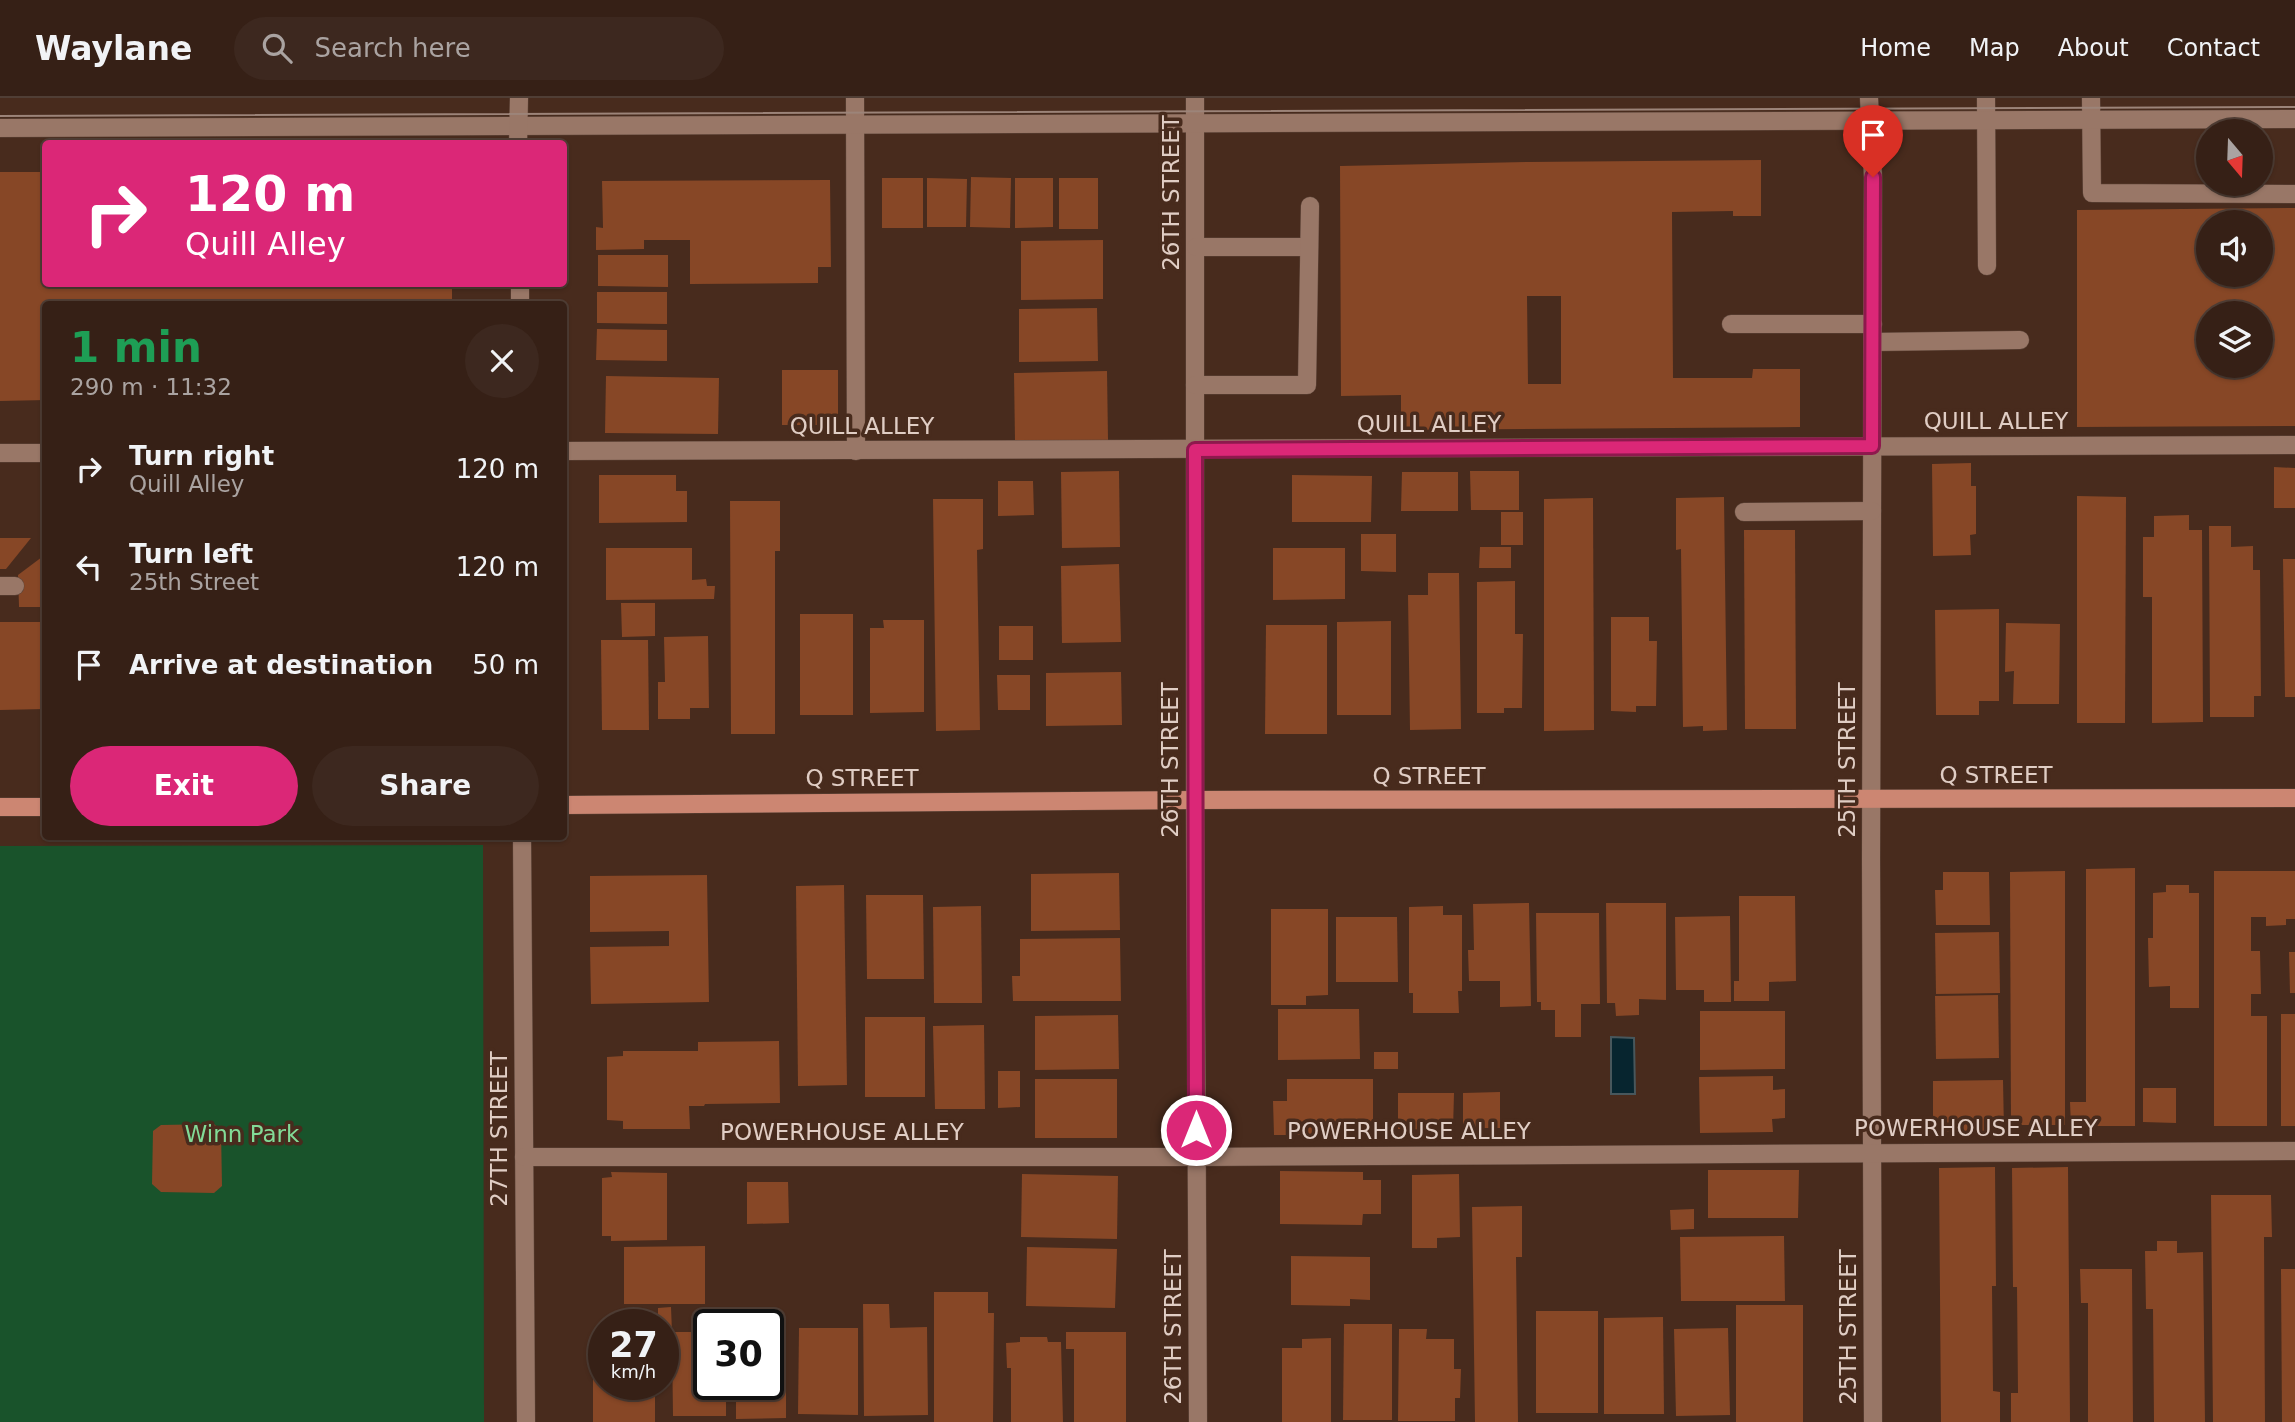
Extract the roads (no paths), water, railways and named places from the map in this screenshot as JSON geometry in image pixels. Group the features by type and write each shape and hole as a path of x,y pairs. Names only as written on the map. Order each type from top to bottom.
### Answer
{"main road":[{"name":"Q STREET","path":"567,805 1195,800 2295,798"},
{"path":"0,807 42,807"}],"street":[{"path":"519,98 519,134"},
{"name":"26TH STREET","path":"1195,98 1198,1422"},
{"name":"25TH STREET","path":"1869,98 1873,177 1873,1422"},
{"path":"1986,98 1987,266"},
{"path":"2091,98 2092,193 2295,194"},
{"path":"856,111 856,451"},
{"path":"0,128 519,134 856,111 1194,124 2295,119"},
{"path":"1195,385 1307,385 1310,206"},
{"path":"1196,247 1309,247"},
{"path":"1731,324 2020,340"},
{"name":"QUILL ALLEY","path":"567,451 2295,445"},
{"path":"0,453 42,453"},
{"path":"1744,512 1872,511"},
{"name":"27TH STREET","path":"522,840 526,1422"},
{"name":"POWERHOUSE ALLEY","path":"524,1157 1196,1157 2295,1151"}],"water":[{"path":"1611,1037 1634,1038 1635,1094 1611,1094"}],"tram line":[{"path":"0,116 2295,107"}],"park label":[{"name":"Winn Park","path":"242,1134"}]}
